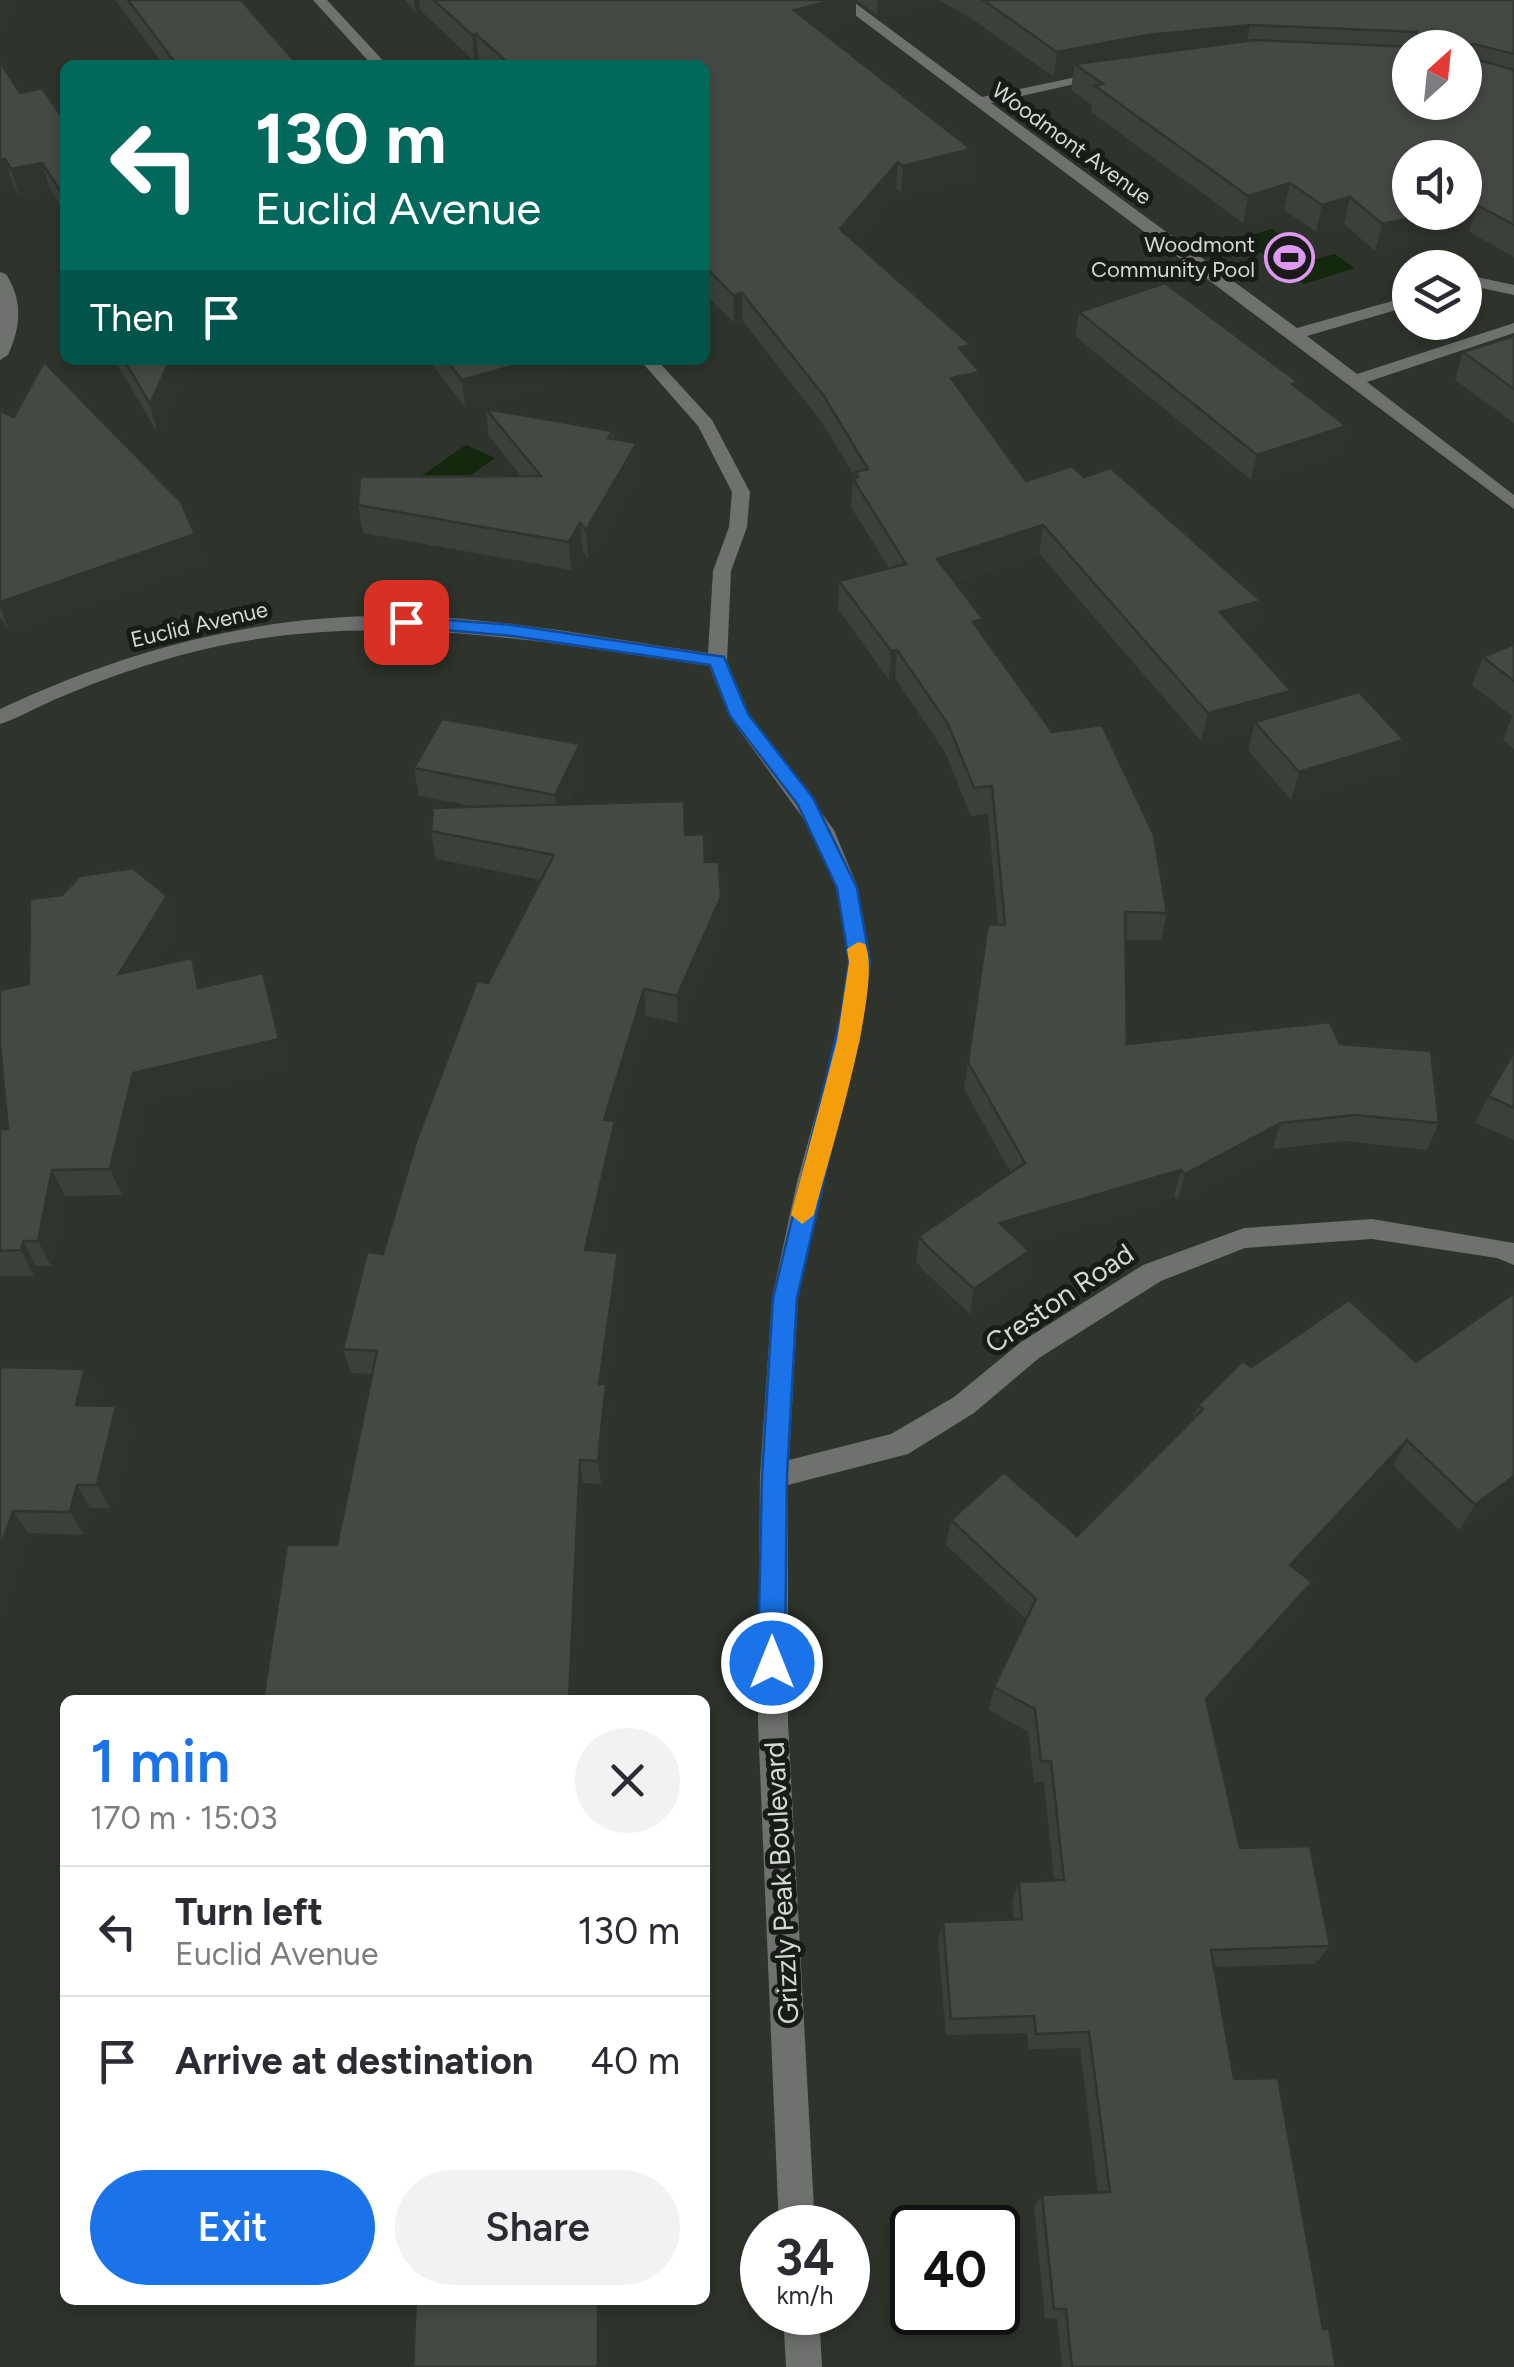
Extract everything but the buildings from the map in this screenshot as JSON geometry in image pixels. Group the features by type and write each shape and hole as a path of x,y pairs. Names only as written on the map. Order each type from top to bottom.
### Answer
{"street":[{"path":"320,0 375,60"},
{"name":"Woodmont Avenue","path":"842,0 1294,334 1514,504"},
{"path":"978,102 1128,68"},
{"path":"0,277 11,307 11,332 0,355"},
{"path":"1482,283 1514,290"},
{"path":"1294,334 1392,306"},
{"path":"1353,381 1514,328"},
{"name":"Grizzly Peak Boulevard","path":"653,365 706,424 741,492 738,527 722,571 717,661 739,716 822,830 847,888 860,962 848,1041 809,1182 785,1298 774,1476 773,1722 796,2205"},
{"name":"Euclid Avenue","path":"0,717 67,683 121,667 239,636 330,624 406,622 512,630 717,661"},
{"name":"Creston Road","path":"774,1476 898,1444 964,1405 1030,1350 1152,1273 1244,1238 1372,1229 1499,1248 1514,1254"},
{"path":"803,2335 804,2367"}],"shaded area":[{"name":"Woodmont Community Pool","path":"1272,229 1316,259 1335,254 1355,268 1304,284 1241,238"},
{"path":"466,445 495,458 441,495 412,482"}],"slow traffic":[{"path":"802,1215 848,1041 860,962 858,949"}],"place":[{"name":"Woodmont Community Pool","path":"1290,257"}],"route":[{"path":"406,622 512,630 717,661 739,716 806,803 847,888 860,962 852,1015 809,1182 785,1298 774,1476 772,1663"}]}
